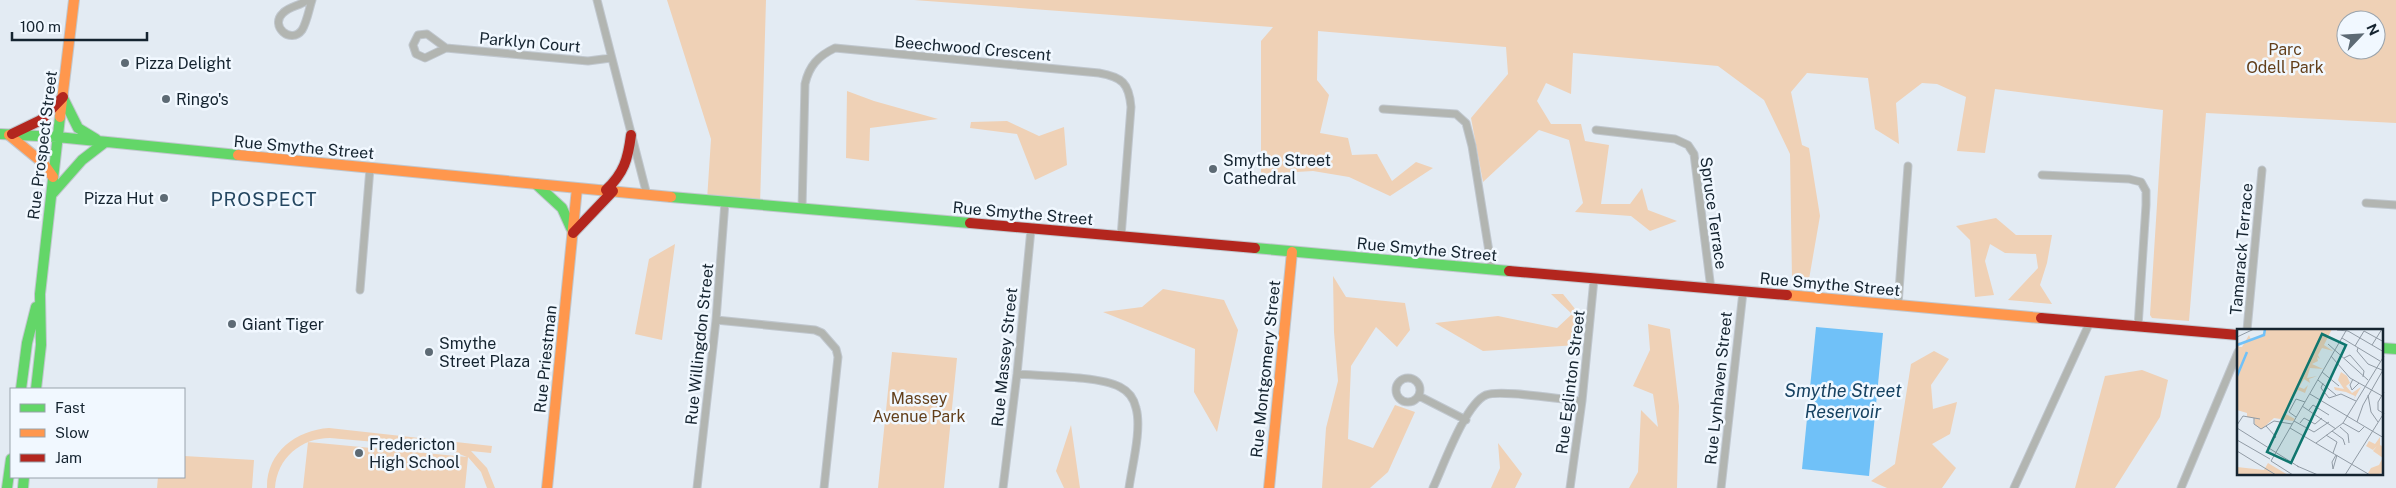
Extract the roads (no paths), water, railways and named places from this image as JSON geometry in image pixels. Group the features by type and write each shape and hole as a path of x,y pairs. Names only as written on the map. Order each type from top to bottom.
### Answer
{"main road":[{"name":"Rue Prospect Street","path":"21,388 27,344 40,294 74,0"},
{"path":"5,135 41,120 63,97 78,128 104,143"},
{"path":"5,135 44,163 53,178"},
{"name":"Rue Smythe Street","path":"5,135 57,137 647,195 2237,336"},
{"path":"573,233 622,175 626,167 631,135"},
{"path":"52,194 77,162 90,151 104,143"},
{"path":"536,184 557,201 567,213 573,233"},
{"name":"Rue Priestman","path":"547,488 577,188"},
{"name":"Rue Montgomery Street","path":"1269,488 1292,252"},
{"name":"Rue Prospect Street","path":"36,388 41,345 40,294"},
{"path":"8,488 10,469"}],"street":[{"path":"307,0 283,12 279,18 278,25 282,32 288,35 296,35 301,31 312,0"},
{"path":"597,0 647,195"},
{"name":"Parklyn Court","path":"446,48 432,36 424,34 416,37 413,44 414,51 422,58 429,57 446,48 588,61 611,58"},
{"name":"Beechwood Crescent","path":"802,209 805,84 808,74 819,56 835,48 1099,73 1113,76 1123,82 1130,91 1131,107 1121,237"},
{"path":"1383,109 1456,114 1466,123 1472,146 1492,270"},
{"name":"Spruce Terrace","path":"1596,130 1675,139 1688,145 1694,154 1711,289"},
{"path":"1898,306 1908,166"},
{"path":"360,290 370,168"},
{"name":"Tamarack Terrace","path":"2247,329 2262,170"},
{"path":"2042,175 2130,179 2141,182 2146,191 2146,205 2138,327"},
{"name":"Rue Willingdon Street","path":"697,488 716,320 726,202"},
{"path":"2366,203 2396,205"},
{"name":"Rue Massey Street","path":"1003,488 1017,374 1031,229"},
{"name":"Rue Eglinton Street","path":"1570,488 1582,401 1594,279"},
{"name":"Rue Lynhaven Street","path":"1721,488 1743,292"},
{"path":"716,320 815,330 822,333 836,348 837,370 824,488"},
{"path":"2014,488 2090,322"},
{"path":"2181,488 2237,354"},
{"path":"1017,374 1104,382 1120,387 1130,395 1136,408 1137,426 1129,488"},
{"path":"1433,488 1474,405 1486,395 1504,394 1582,401"},
{"path":"1419,396 1466,420"}],"water":[{"name":"Smythe Street Reservoir","path":"1816,327 1883,333 1869,476 1802,469"}],"place":[{"name":"Pizza Delight","path":"125,63"},
{"name":"Ringo's","path":"166,99"},
{"name":"Smythe Street Cathedral","path":"1213,169"},
{"name":"Pizza Hut","path":"164,198"},
{"name":"Giant Tiger","path":"232,324"},
{"name":"Smythe Street Plaza","path":"429,352"},
{"name":"Fredericton High School","path":"359,453"}],"district":[{"name":"PROSPECT","path":"264,199"}],"park label":[{"name":"Parc Odell Park","path":"2285,58"},
{"name":"Massey Avenue Park","path":"919,407"}]}
